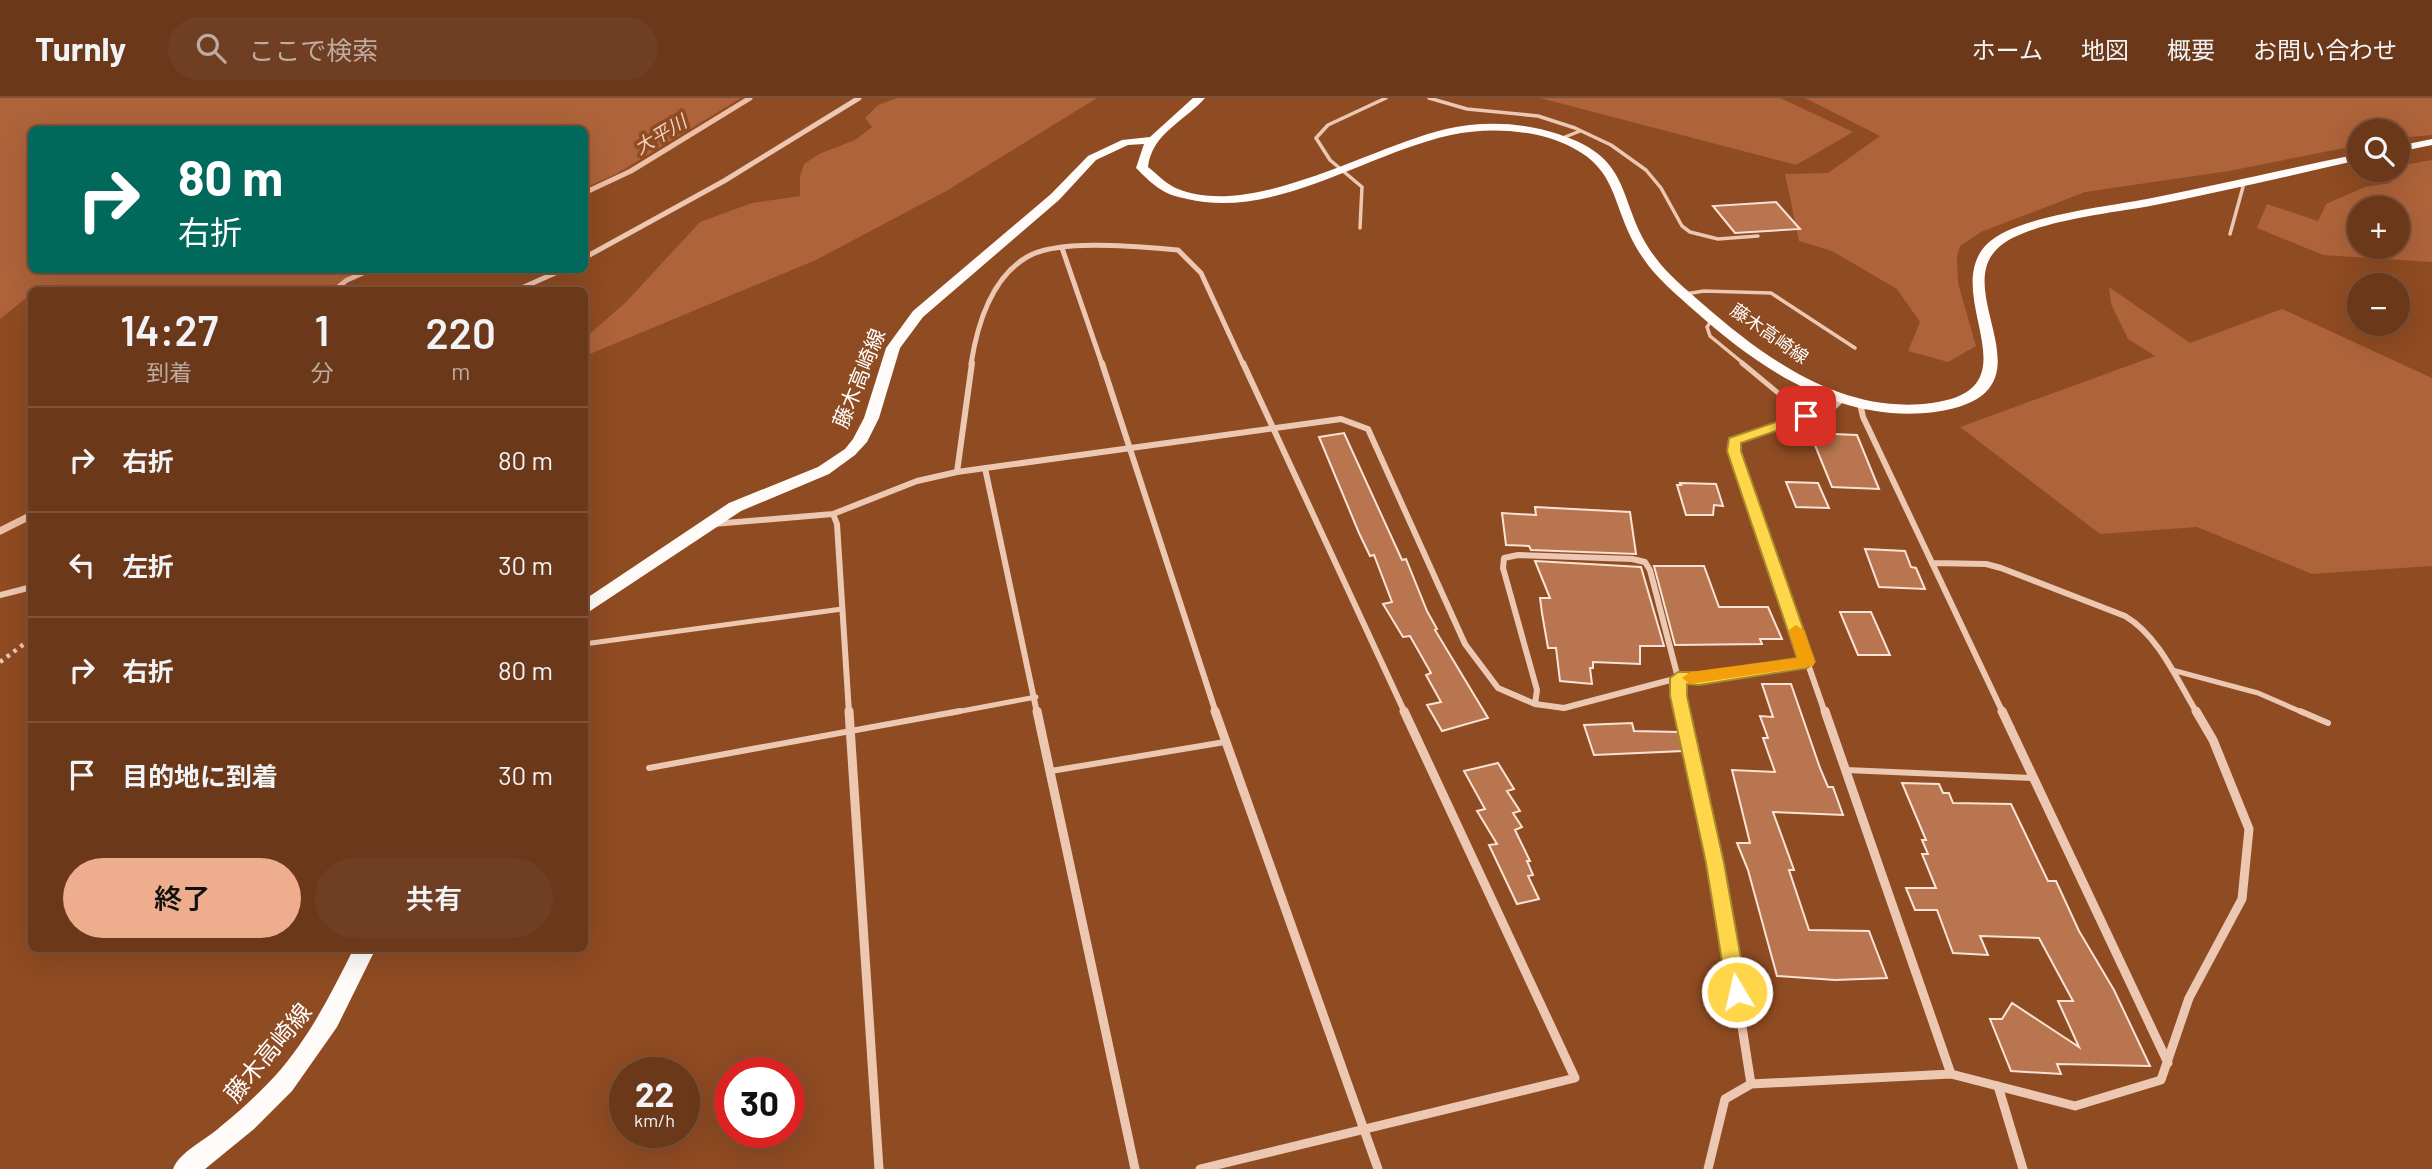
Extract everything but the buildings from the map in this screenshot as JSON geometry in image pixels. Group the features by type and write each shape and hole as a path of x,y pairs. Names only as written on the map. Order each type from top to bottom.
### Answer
{"main road":[{"path":"1153,140 1200,98"},
{"name":"藤木高崎線","path":"1153,140 1141,156 1142,168 1149,177 1173,192 1204,199 1244,198 1278,192 1409,142 1448,132 1513,129 1560,138 1590,152 1614,175 1641,246 1662,274 1712,320 1760,357 1793,378 1842,399 1895,408 1934,408 1954,404 1979,390 1988,376 1993,359 1979,290 1978,270 1985,254 2001,240 2062,220 2347,160"},
{"name":"藤木高崎線","path":"588,607 751,498 799,482 848,454 860,442 869,426 895,345 918,314 1055,197 1092,158 1126,142 1153,140"},
{"path":"2410,147 2432,142"},
{"name":"藤木高崎線","path":"185,1169 237,1128 302,1058 328,1022 363,952"}],"street":[{"path":"588,256 667,215 788,144 859,98"},
{"path":"1062,248 1131,448 1225,742 1377,1169"},
{"path":"957,472 976,330 983,308 1028,256 1062,248 1178,250 1201,273 1271,430 1575,1078 1200,1169"},
{"path":"524,287 555,273"},
{"path":"1842,399 1835,406 1734,441 1734,451 1951,1074"},
{"path":"1860,403 1863,417 2168,1063"},
{"path":"712,524 833,514 917,481 957,472 1341,419 1368,429 1465,644 1498,688 1535,704 1564,708 1678,678 1699,678 1807,662"},
{"path":"985,468 1135,1169"},
{"path":"833,514 837,524 852,733 879,1169"},
{"path":"1535,704 1537,690 1503,568 1504,558 1510,555 1633,559 1645,562 1650,569 1678,678 1679,696 1720,886 1751,1084"},
{"path":"1708,1169 1725,1099 1751,1084 1951,1074 2075,1106 2161,1080 2189,998 2242,899 2249,829 2213,740 2158,648 2135,622 2125,615 2001,568 1986,564 1932,563"},
{"path":"0,595 28,588"},
{"path":"1998,1086 2022,1169"}],"lane":[{"path":"1360,228 1362,187 1323,152 1316,138 1328,125 1387,98"},
{"path":"1429,98 1466,109 1538,116 1580,131 1619,150 1646,170 1661,188 1682,226 1690,232 1718,239 1758,236"},
{"path":"1560,138 1580,131"},
{"path":"2230,234 2243,187 2238,183"},
{"path":"1685,295 1704,291 1771,293 1856,348"},
{"path":"1712,320 1707,327 1710,336 1806,416"},
{"path":"588,643 842,609"},
{"path":"2172,670 2258,693 2328,723"},
{"path":"649,768 852,733 1036,697"},
{"path":"1051,771 1225,742"},
{"path":"1846,770 2032,778"}],"path":[{"path":"0,662 28,641"}],"shaded area":[{"path":"0,98 741,98 616,174 588,187 588,126 28,126 28,273 354,273 331,287 28,287 28,299 0,319"},
{"path":"897,98 1097,98 948,190 816,260 588,355 588,335 626,302 700,222 752,203 800,196 800,176 804,164 819,154 855,140 872,127 865,118 878,105"},
{"path":"1540,98 1780,98 1853,132 1796,165"},
{"path":"1805,98 2432,98 2432,135 2410,137 2410,119 2347,119 2347,147 2229,171 2085,192 1981,232 1960,246 1957,257 1958,283 1976,346 1948,362 1908,351 1920,322 1897,289 1832,251 1799,241 1785,174 1828,173 1880,136"},
{"path":"2432,160 2432,262 2385,259 2410,259 2410,196 2347,196 2347,257 2323,255 2257,228 2267,204 2318,221 2326,204 2365,187 2410,182 2410,164"},
{"path":"2109,287 2190,343 2282,309 2432,378 2432,566 2312,574 2197,527 2100,534 1960,427 2155,356 2128,339 2111,304"}],"waterway":[{"name":"大平川","path":"588,191 631,171 750,98"},
{"name":"大平川","path":"338,287 363,273"},
{"name":"大平川","path":"0,531 28,517"}],"slow traffic":[{"path":"1690,678 1807,662 1796,630"}],"route":[{"path":"1737,992 1720,886 1679,696 1678,678 1699,678 1807,662 1734,451 1734,441 1806,416"}]}
